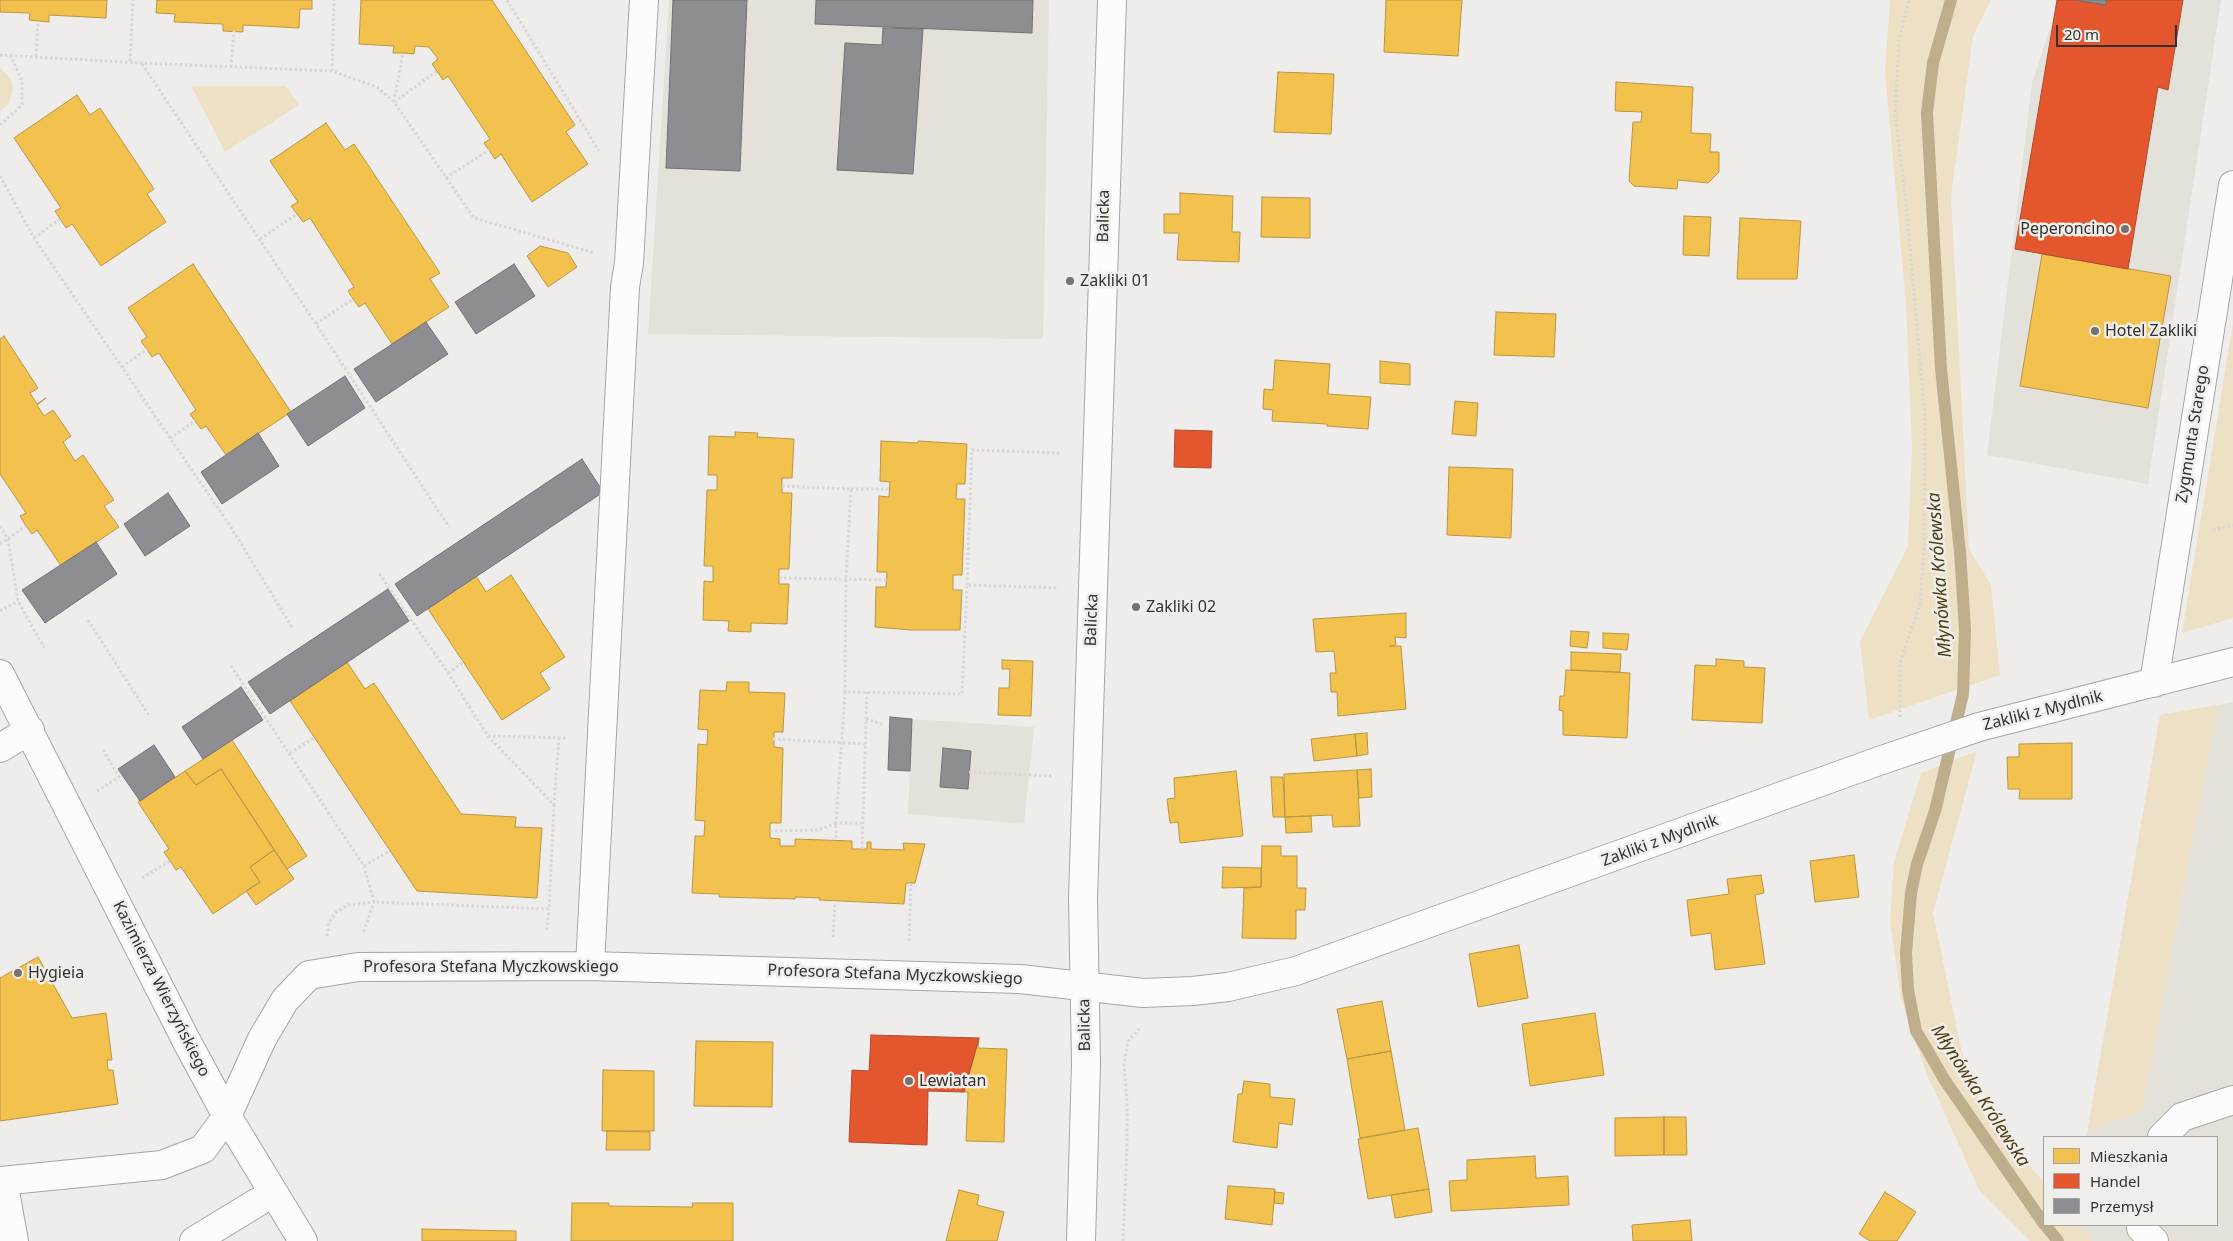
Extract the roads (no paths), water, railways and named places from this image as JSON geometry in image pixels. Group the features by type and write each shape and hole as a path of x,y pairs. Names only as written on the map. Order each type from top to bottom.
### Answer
{"street":[{"path":"590,966 625,287 629,263 644,0"},
{"name":"Balicka","path":"1081,1241 1086,1082 1083,898 1112,0"},
{"name":"Zygmunta Starego","path":"2154,683 2233,185"},
{"name":"Zakliki z Mydlnik","path":"1085,985 1143,993 1193,991 1228,987 1296,971 1979,727 2233,662"},
{"name":"Kazimierza Wierzyńskiego","path":"0,674 187,1042 227,1116 304,1241"},
{"path":"0,748 30,730"},
{"name":"Profesora Stefana Myczkowskiego","path":"2,1181 162,1165 203,1149 227,1116 262,1039 284,1000 309,975 358,967 590,966 1020,979 1085,985"},
{"path":"2163,1136 2182,1117 2233,1100"},
{"path":"2,1181 14,1241"},
{"path":"194,1241 258,1202"},
{"path":"2141,1226 2154,1241"}],"waterway":[{"name":"Młynówka Królewska","path":"1951,0 1933,63 1927,113 1941,369 1960,552 1965,630 1963,694 1935,811 1917,864 1911,893 1906,953 1908,990 1916,1031 1944,1079 2043,1223"},
{"name":"Młynówka Królewska","path":"2046,1226 2058,1241"}],"place":[{"name":"Peperoncino","path":"2125,229"},
{"name":"Zakliki 01","path":"1070,281"},
{"name":"Hotel Zakliki","path":"2095,331"},
{"name":"Zakliki 02","path":"1136,607"},
{"name":"Hygieia","path":"18,973"},
{"name":"Lewiatan","path":"909,1081"}]}
